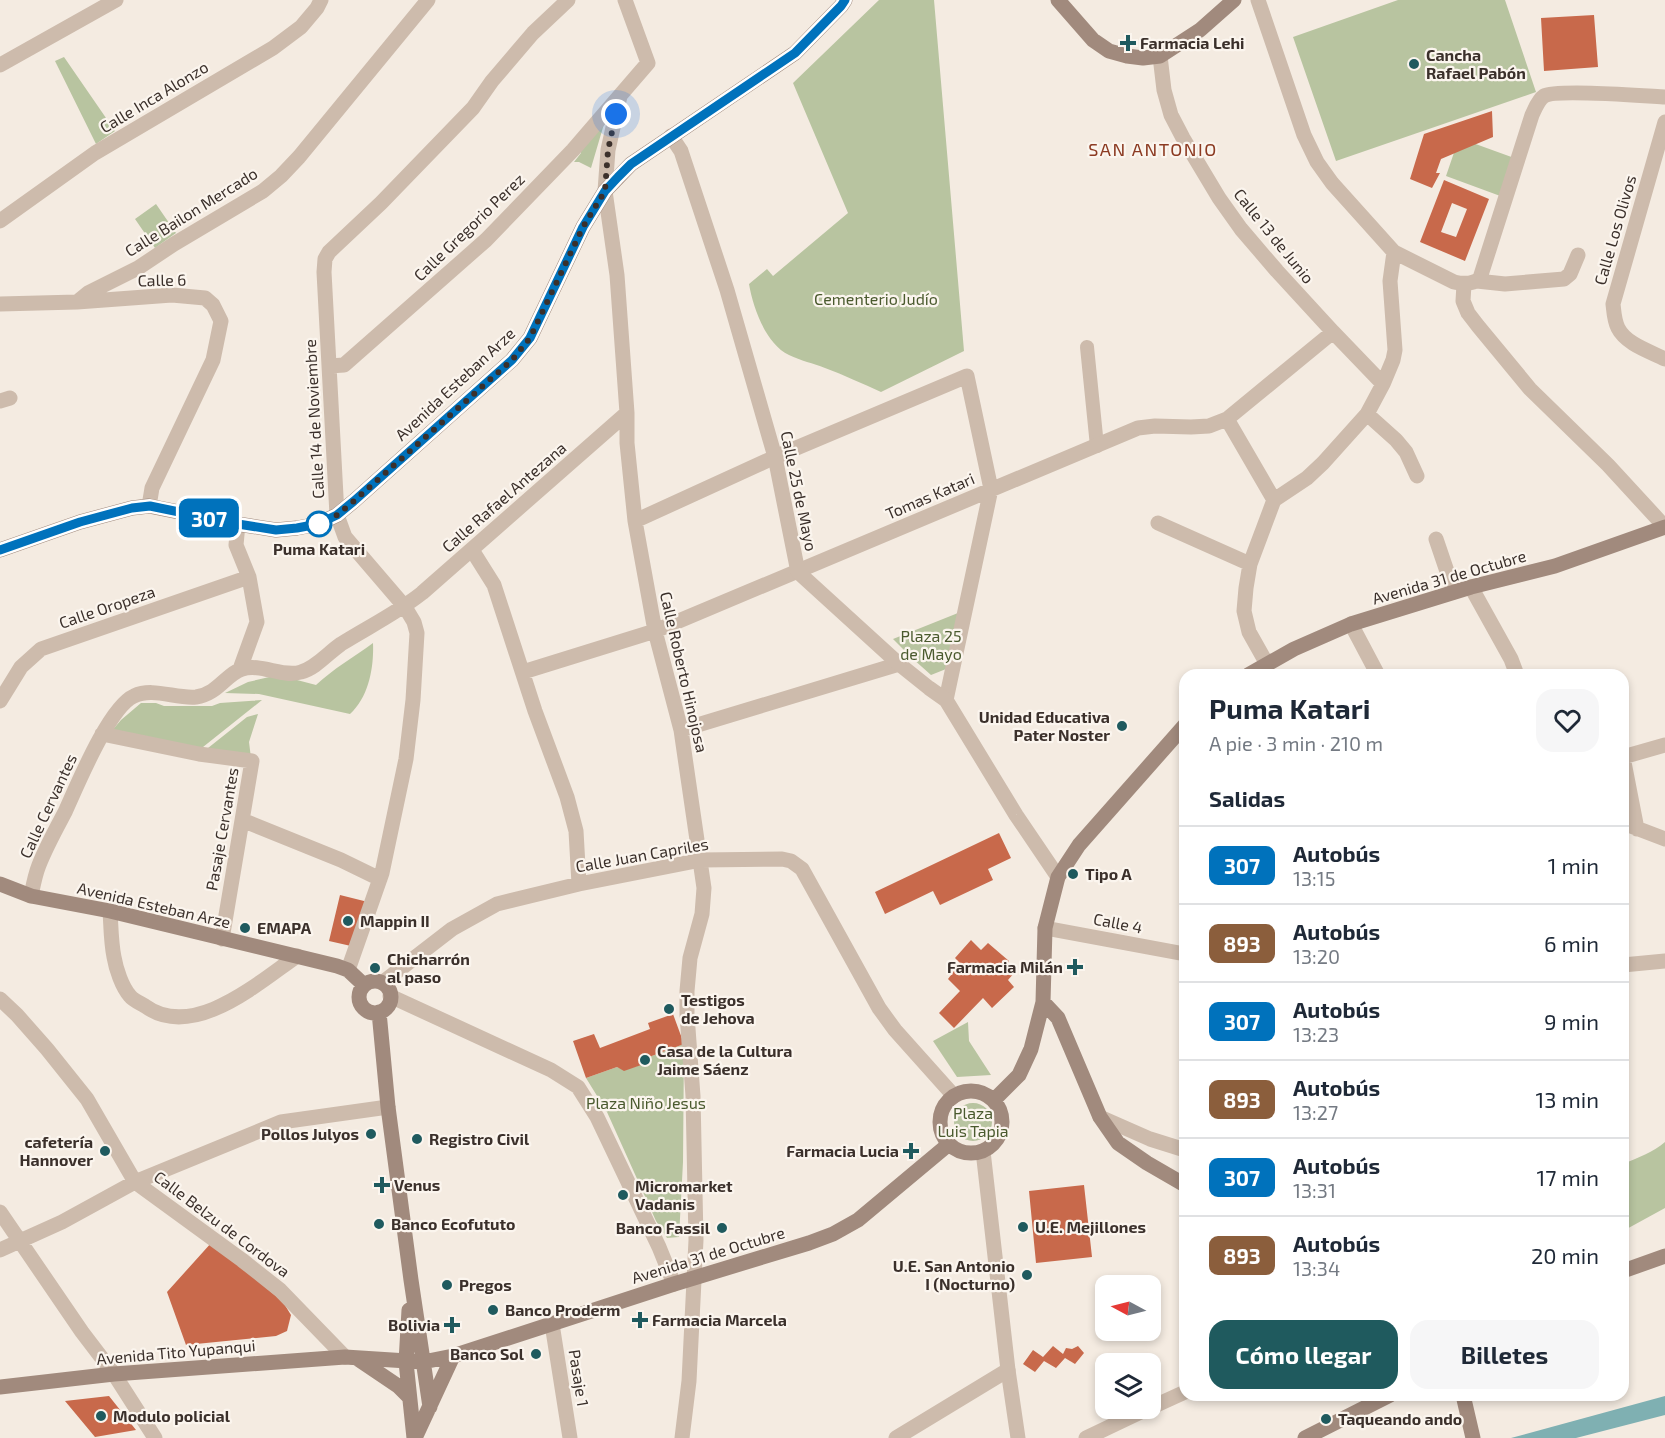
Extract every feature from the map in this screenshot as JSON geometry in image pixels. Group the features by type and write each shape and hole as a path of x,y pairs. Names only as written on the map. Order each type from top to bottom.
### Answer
{"main road":[{"name":"Avenida Esteban Arze","path":"0,550 107,514 150,506 276,530 318,524 337,515 512,360 530,338 583,227 605,191 631,164 795,53 845,0"},
{"path":"1058,0 1094,40 1109,51 1143,58 1160,56 1200,30 1234,0"},
{"name":"Avenida 31 de Octubre","path":"1258,669 1294,649 1351,624 1471,587 1555,566 1665,527"},
{"path":"994,1100 1019,1076 1031,1049 1043,1002 1045,928 1058,877 1078,844 1179,732"},
{"name":"Avenida Esteban Arze","path":"0,884 31,896 110,911 348,970 364,985"},
{"path":"372,981 386,990 387,1006 379,1012 369,1012 361,1006 359,996 364,985 372,981"},
{"path":"1043,1002 1058,1018 1100,1117 1118,1143 1179,1182"},
{"path":"379,1012 388,1107 430,1407"},
{"path":"964,1091 975,1091 994,1100 1003,1122 1000,1134 993,1144 983,1151 971,1153 959,1151 949,1144 940,1124 941,1113 954,1096 964,1091"},
{"name":"Avenida 31 de Octubre","path":"423,1362 453,1356 833,1234 858,1220 949,1144"},
{"path":"1629,1269 1665,1256"},
{"path":"411,1280 406,1362 414,1438"},
{"path":"414,1438 453,1356"},
{"path":"350,1357 398,1386 408,1396"},
{"name":"Avenida Tito Yupanqui","path":"0,1387 114,1374 350,1357 423,1362"},
{"path":"1305,1438 1378,1401"},
{"path":"1464,1401 1473,1438"}],"street":[{"path":"0,65 116,0"},
{"name":"Calle Inca Alonzo","path":"0,221 96,153 273,48 301,27 321,0"},
{"name":"Calle Bailon Mercado","path":"77,303 88,293 138,268 263,191 281,176 428,0"},
{"name":"Calle 14 de Noviembre","path":"348,970 380,879 406,759 413,700 417,633 414,622 405,607 345,537 337,515 325,259 329,252 381,203 473,108 492,81 533,33 568,0"},
{"name":"Calle Roberto Hinojosa","path":"625,0 648,63 620,96 608,150 605,191 617,275 627,412 627,443 635,521 655,631 681,730 704,888 702,914 690,958 687,991 695,1152 696,1240 689,1381 682,1438"},
{"path":"1258,0 1304,135 1317,162 1332,183 1395,252 1454,282 1504,284 1564,279 1570,274 1578,255"},
{"name":"Calle 13 de Junio","path":"1160,56 1164,90 1171,115 1219,198 1241,229 1383,384"},
{"path":"1665,97 1566,93 1544,96 1532,115 1480,278 1470,283 1464,301 1468,313 1530,389 1608,465 1665,527"},
{"name":"Calle Gregorio Perez","path":"329,366 344,365 486,240 573,150 620,96"},
{"name":"Calle Los Olivos","path":"1665,122 1613,304 1615,320 1624,336 1634,344 1665,359"},
{"name":"Calle 25 de Mayo","path":"671,136 681,151 727,290 775,457 798,572 899,664 946,700 1016,815 1058,877"},
{"path":"1267,664 1249,632 1244,611 1250,564 1274,500 1307,478 1323,463 1366,414 1383,384 1395,350 1390,281 1395,252"},
{"name":"Calle 6","path":"0,304 77,303 172,295 205,298 213,305 221,321 213,360 152,488 150,506"},
{"name":"Tomas Katari","path":"523,672 655,631 1138,428 1209,426 1227,419 1333,332"},
{"path":"1087,347 1097,446"},
{"path":"635,521 775,457 967,376 991,489 946,700"},
{"name":"Calle Rafael Antezana","path":"405,607 627,412"},
{"path":"1366,414 1396,440 1406,452 1417,476"},
{"path":"1227,419 1274,500"},
{"path":"1158,523 1250,564"},
{"path":"238,524 236,545 249,577 257,622 240,669 252,668 299,673 310,668 340,645 405,607"},
{"path":"1436,539 1454,592"},
{"path":"472,550 494,585 567,797 576,831 579,884"},
{"name":"Calle Oropeza","path":"0,701 21,667 40,649 249,577"},
{"path":"1471,587 1515,669"},
{"path":"1351,624 1375,669"},
{"path":"681,730 899,664"},
{"name":"Calle Cervantes","path":"31,896 38,866 102,734 125,702 133,696 152,693 181,697 209,694 240,669"},
{"name":"Pasaje Cervantes","path":"102,734 199,754 252,761 222,939"},
{"path":"1629,755 1665,745"},
{"path":"242,820 341,860 380,879"},
{"path":"1630,826 1665,839"},
{"name":"Calle Juan Capriles","path":"386,990 452,929 497,904 579,884 700,860 782,859 791,861 802,869 879,1008 895,1030 954,1096"},
{"path":"110,911 114,958 122,982 130,996 150,1010 171,1017 194,1016 227,1004 297,956"},
{"name":"Calle 4","path":"1045,928 1179,953"},
{"path":"1629,965 1665,962"},
{"path":"386,990 550,1070 578,1087 597,1117 659,1247 674,1284"},
{"name":"Calle Belzu de Cordova","path":"0,999 47,1049 87,1099 135,1182 280,1290 350,1357"},
{"path":"0,1250 62,1222 135,1182 281,1122 388,1107"},
{"path":"1100,1117 1150,1139 1179,1148"},
{"path":"983,1151 1018,1438"},
{"path":"0,1212 82,1332 114,1374 155,1438"},
{"name":"Pasaje 1","path":"552,1324 570,1438"},
{"path":"896,1438 1008,1370"},
{"path":"1161,1403 1179,1395"},
{"path":"1086,1438 1127,1419"}],"green space":[{"name":"Cementerio Judío","path":"879,0 934,0 964,351 881,392 781,350 767,334 762,324 749,284 767,269 773,276 848,213 793,83"},
{"name":"Cancha Rafael Pabón","path":"1398,0 1505,0 1536,92 1336,161 1293,37"},
{"path":"64,57 115,131 96,144 55,61"},
{"path":"604,124 591,168 574,162 581,153 580,151"},
{"path":"1459,138 1517,159 1503,197 1446,176"},
{"path":"156,204 176,233 155,248 135,219"},
{"name":"Plaza 25 de Mayo","path":"958,613 946,669 931,675 893,639"},
{"path":"373,643 369,681 362,699 350,714 259,694 225,693 248,682 278,675 316,685 336,668"},
{"path":"262,700 198,751 110,733 141,703 156,703 164,706 212,706 220,703"},
{"path":"258,714 249,742 251,758 203,752 247,717"},
{"path":"968,1022 969,1041 991,1075 957,1077 933,1041"},
{"name":"Plaza Niño Jesus","path":"684,1044 683,1162 679,1237 667,1238 656,1221 607,1112 586,1078 617,1067 624,1070 647,1063 649,1057"},
{"name":"Plaza Luis Tapia","path":"973,1103 986,1109 992,1122 986,1135 973,1141 960,1135 954,1122 960,1109"},
{"path":"1665,1142 1665,1208 1629,1228 1629,1161"}],"water":[{"path":"1665,1396 1665,1415 1576,1438 1511,1438"}],"building":[{"path":"1594,15 1598,67 1544,71 1541,18"},
{"path":"1492,111 1493,137 1441,159 1436,173 1440,173 1432,188 1410,179 1424,134"},
{"path":"1444,180 1489,199 1465,261 1420,242","holes":["1452,203 1467,209 1456,237 1441,232"]},
{"path":"999,833 1011,858 988,869 993,880 940,905 933,891 885,914 875,892"},
{"name":"Mappin II","path":"340,895 368,902 351,946 329,941"},
{"path":"971,940 981,950 988,943 1009,961 1007,965 1014,973 1008,980 1014,987 992,1008 983,998 954,1028 939,1013 960,991 948,979 960,963 955,958"},
{"path":"673,1014 684,1044 649,1057 647,1063 624,1071 617,1067 586,1078 573,1041 594,1034 600,1048 650,1029 648,1023"},
{"path":"1084,1185 1092,1257 1036,1263 1029,1191"},
{"path":"212,1242 283,1302 291,1315 287,1331 276,1336 186,1345 167,1292"},
{"path":"1053,1346 1063,1354 1066,1348 1072,1349 1078,1346 1084,1353 1075,1364 1065,1358 1056,1368 1044,1361 1035,1372 1023,1364 1033,1350 1043,1357"},
{"name":"Modulo policial","path":"109,1396 136,1430 95,1437 65,1401"}],"bus line":[{"name":"307","path":"0,550 80,522 132,508 150,506 276,530 318,524 337,515 512,360 530,338 583,227 605,191 631,164 795,53 845,0"}],"place":[{"name":"Farmacia Lehi","path":"1128,43"},
{"name":"Cancha Rafael Pabón","path":"1414,64"},
{"name":"Puma Katari","path":"319,524"},
{"name":"Unidad Educativa Pater Noster","path":"1122,726"},
{"name":"Tipo A","path":"1073,874"},
{"name":"Mappin II","path":"348,921"},
{"name":"EMAPA","path":"245,928"},
{"name":"Farmacia Milán","path":"1075,967"},
{"name":"Chicharrón al paso","path":"375,968"},
{"name":"Testigos de Jehova","path":"669,1009"},
{"name":"Casa de la Cultura Jaime Sáenz","path":"645,1060"},
{"name":"Pollos Julyos","path":"371,1134"},
{"name":"Registro Civil","path":"417,1139"},
{"name":"cafetería Hannover","path":"105,1151"},
{"name":"Farmacia Lucia","path":"911,1151"},
{"name":"Venus","path":"382,1185"},
{"name":"Micromarket Vadanis","path":"623,1195"},
{"name":"Banco Ecofututo","path":"379,1224"},
{"name":"U.E. Mejillones","path":"1023,1227"},
{"name":"Banco Fassil","path":"722,1228"},
{"name":"U.E. San Antonio I (Nocturno)","path":"1027,1275"},
{"name":"Pregos","path":"447,1285"},
{"name":"Banco Proderm","path":"493,1310"},
{"name":"Farmacia Marcela","path":"640,1320"},
{"name":"Bolivia","path":"452,1325"},
{"name":"Banco Sol","path":"536,1354"},
{"name":"Modulo policial","path":"101,1416"},
{"name":"Taqueando ando","path":"1326,1419"}],"district":[{"name":"SAN ANTONIO","path":"1153,150"}],"route":[{"path":"319,524 337,515 354,501 512,360 530,338 583,227 605,191 608,150 616,114"}]}
